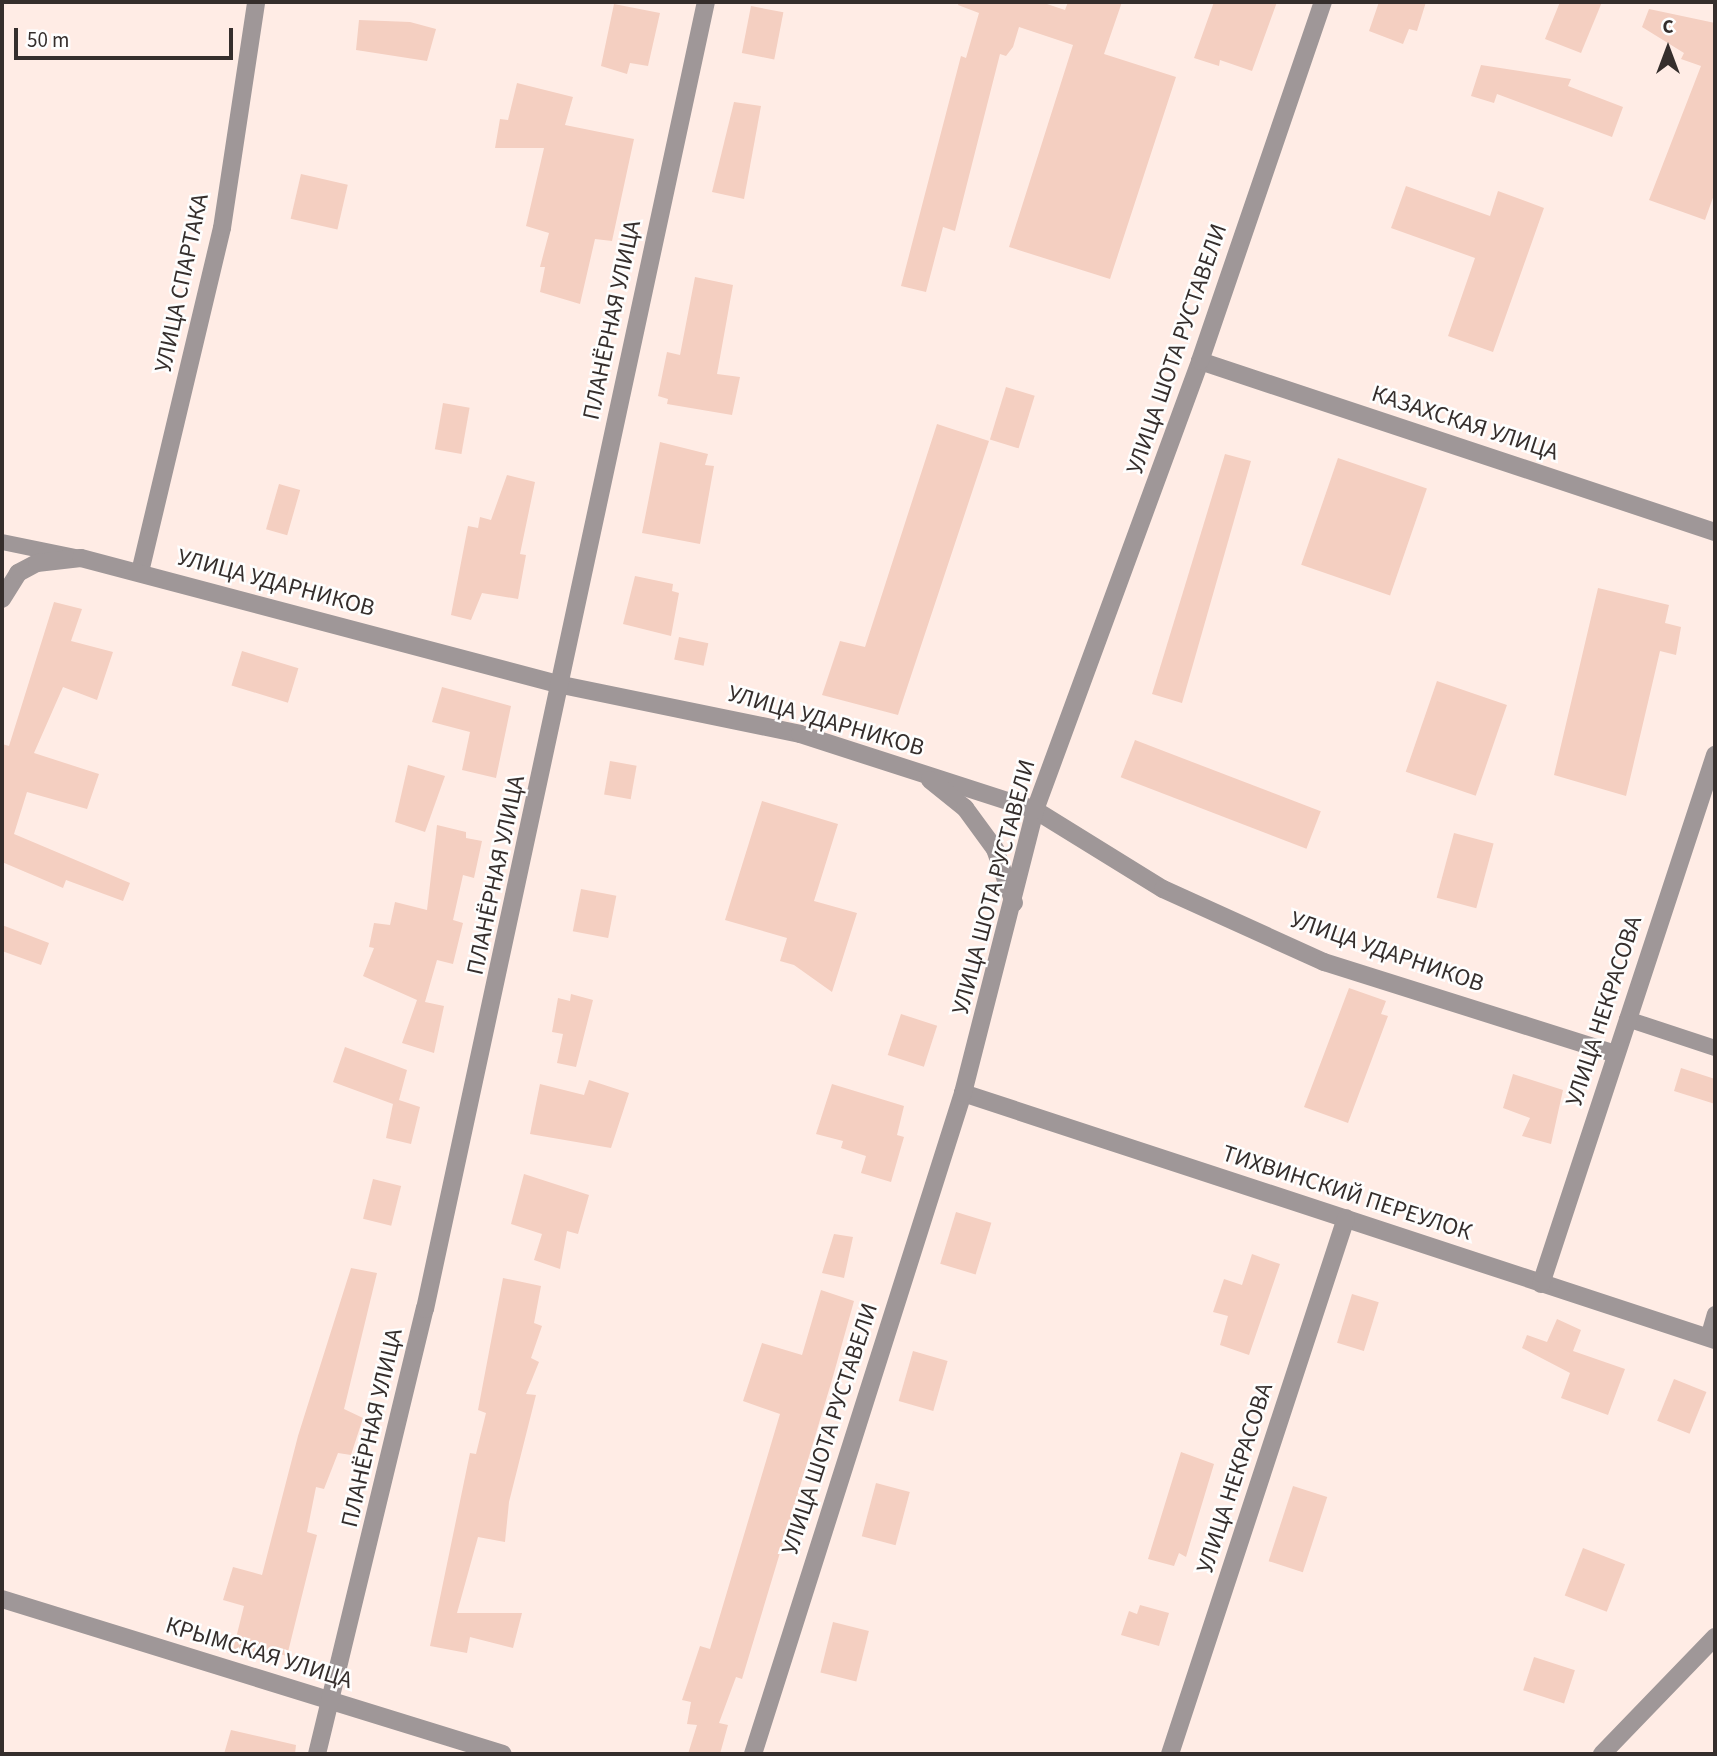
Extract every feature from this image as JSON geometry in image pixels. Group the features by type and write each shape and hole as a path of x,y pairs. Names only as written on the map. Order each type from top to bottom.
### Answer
{"street":[{"name":"УЛИЦА СПАРТАКА","path":"140,572 222,228 256,2"},
{"name":"ПЛАНЁРНАЯ УЛИЦА","path":"317,1754 332,1702 425,1309 562,685 582,571 706,2"},
{"name":"УЛИЦА ШОТА РУСТАВЕЛИ","path":"753,1754 963,1093 1014,903 1035,810 1200,361 1323,2"},
{"name":"КАЗАХСКАЯ УЛИЦА","path":"1200,361 1715,532"},
{"name":"УЛИЦА УДАРНИКОВ","path":"2,599 18,573 37,563 81,558 562,685 800,734 1035,810 1163,889 1324,962 1615,1054"},
{"name":"УЛИЦА НЕКРАСОВА","path":"1541,1284 1715,755"},
{"path":"921,773 965,808 988,839 1014,903"},
{"name":"ТИХВИНСКИЙ ПЕРЕУЛОК","path":"963,1093 1711,1339"},
{"name":"УЛИЦА НЕКРАСОВА","path":"1170,1754 1346,1218"},
{"name":"КРЫМСКАЯ УЛИЦА","path":"2,1599 503,1754"},
{"path":"1602,1754 1715,1637"}],"lane":[{"path":"2,542 81,558"},
{"path":"1627,1018 1715,1048"},
{"path":"1711,1339 1715,1314"}],"building":[{"path":"959,2 1041,2 1065,10 1068,2 1122,2 1104,54 1176,77 1110,279 1009,247 1073,45 1019,27 1013,47 1006,56 1000,54 955,231 943,227 926,292 901,286 961,56 966,58 979,13 958,5"},
{"path":"1214,2 1277,2 1252,71 1220,60 1219,66 1194,58"},
{"path":"1379,2 1426,2 1417,31 1409,29 1403,44 1369,31"},
{"path":"1560,2 1602,2 1581,53 1545,39"},
{"path":"614,4 660,13 648,66 630,63 627,74 601,66"},
{"path":"751,6 783,12 774,59 742,53"},
{"path":"1649,9 1715,23 1715,192 1705,220 1649,200 1701,66 1681,59 1684,53 1642,27"},
{"path":"359,20 410,22 436,29 427,61 356,50"},
{"path":"1481,65 1571,79 1568,86 1623,107 1612,137 1497,94 1494,103 1471,96"},
{"path":"517,83 573,97 565,125 634,139 612,241 595,239 580,304 540,292 545,267 540,267 549,233 526,226 544,148 495,148 500,119 508,120"},
{"path":"734,102 761,106 744,199 712,192"},
{"path":"301,174 348,185 337,230 291,219"},
{"path":"1406,186 1490,216 1498,191 1544,208 1493,352 1448,336 1475,258 1391,228"},
{"path":"695,277 733,285 717,374 740,377 732,415 667,404 668,399 658,396 667,352 680,355"},
{"path":"1006,387 1035,396 1019,448 990,440"},
{"path":"443,403 470,408 461,454 435,449"},
{"path":"937,424 989,441 898,715 822,695 840,641 865,647"},
{"path":"660,442 708,454 705,465 714,466 700,544 642,533"},
{"path":"1225,454 1251,461 1182,703 1152,694"},
{"path":"1338,458 1427,489 1390,595 1301,565"},
{"path":"507,475 535,482 520,554 526,555 518,599 482,593 471,620 451,615 468,526 478,528 480,517 491,520"},
{"path":"279,484 300,490 287,535 266,529"},
{"path":"635,576 673,584 672,591 679,593 671,636 623,624"},
{"path":"1598,588 1669,605 1665,623 1681,627 1676,655 1660,651 1626,796 1554,775"},
{"path":"54,602 82,609 71,641 113,652 97,700 63,687 34,753 99,774 87,809 27,792 14,834 130,883 123,901 66,880 63,888 2,862 2,744 9,746"},
{"path":"679,637 708,643 704,666 674,659"},
{"path":"242,651 298,668 288,703 231,685"},
{"path":"1437,681 1507,705 1476,796 1406,772"},
{"path":"442,687 511,706 496,778 462,770 470,732 432,722"},
{"path":"1135,740 1321,811 1306,849 1121,777"},
{"path":"610,761 637,766 631,799 604,794"},
{"path":"408,765 445,776 425,832 395,822"},
{"path":"762,801 838,824 814,901 857,913 832,992 794,965 780,961 787,938 725,920"},
{"path":"437,825 466,832 466,838 482,841 474,878 463,875 453,920 463,923 453,964 437,960 425,1002 444,1006 434,1053 402,1043 417,1000 363,976 374,948 369,947 374,923 390,925 395,902 427,910"},
{"path":"1454,833 1494,844 1476,908 1437,898"},
{"path":"581,889 616,896 608,938 573,931"},
{"path":"2,925 49,943 41,965 2,951"},
{"path":"1349,988 1386,1001 1381,1014 1388,1016 1348,1123 1304,1107"},
{"path":"571,994 593,1000 576,1067 557,1063 563,1034 552,1032 558,998 570,1001"},
{"path":"901,1014 937,1026 924,1067 888,1055"},
{"path":"345,1047 407,1070 399,1100 420,1107 411,1144 386,1138 393,1104 333,1082"},
{"path":"1681,1068 1715,1079 1715,1104 1674,1091"},
{"path":"1513,1074 1563,1090 1551,1144 1522,1136 1530,1118 1503,1108"},
{"path":"589,1080 629,1093 611,1148 530,1134 540,1084 584,1095"},
{"path":"832,1084 904,1106 897,1135 904,1137 891,1182 861,1173 866,1156 841,1148 843,1141 816,1134"},
{"path":"524,1174 589,1195 578,1234 567,1231 560,1269 534,1260 542,1234 511,1224"},
{"path":"373,1179 401,1186 391,1226 363,1219"},
{"path":"956,1212 991,1223 976,1274 940,1264"},
{"path":"834,1234 853,1237 844,1278 822,1273"},
{"path":"1252,1254 1280,1264 1249,1355 1220,1345 1228,1316 1213,1312 1224,1279 1242,1285"},
{"path":"351,1268 377,1273 344,1409 363,1418 351,1455 338,1453 324,1489 316,1487 307,1532 317,1535 287,1656 256,1647 254,1655 233,1650 244,1606 223,1600 233,1567 262,1575 298,1436"},
{"path":"503,1278 541,1286 534,1323 542,1326 531,1358 539,1362 526,1394 536,1395 509,1502 505,1542 478,1537 457,1613 522,1613 513,1648 470,1637 467,1653 430,1646 470,1453 476,1454 486,1413 478,1410"},
{"path":"821,1290 854,1301 832,1380 742,1679 736,1677 719,1723 728,1725 720,1754 688,1754 697,1725 687,1724 691,1702 682,1700 700,1646 710,1649 780,1414 743,1401 762,1343 802,1355"},
{"path":"1352,1294 1379,1302 1364,1351 1337,1343"},
{"path":"1557,1319 1581,1330 1573,1351 1625,1369 1608,1415 1561,1398 1570,1373 1522,1348 1527,1335 1547,1342"},
{"path":"913,1351 948,1361 933,1411 899,1401"},
{"path":"1674,1379 1706,1392 1690,1434 1657,1421"},
{"path":"1181,1452 1214,1464 1186,1557 1179,1553 1174,1566 1148,1559"},
{"path":"876,1483 910,1492 896,1545 862,1536"},
{"path":"1293,1486 1327,1497 1303,1572 1269,1561"},
{"path":"1583,1548 1625,1564 1607,1612 1565,1596"},
{"path":"1140,1605 1169,1613 1159,1646 1121,1635 1129,1611 1137,1614"},
{"path":"833,1622 869,1631 856,1681 820,1672"},
{"path":"1534,1657 1575,1670 1564,1704 1523,1690"},
{"path":"231,1730 296,1745 295,1754 224,1754"}]}
